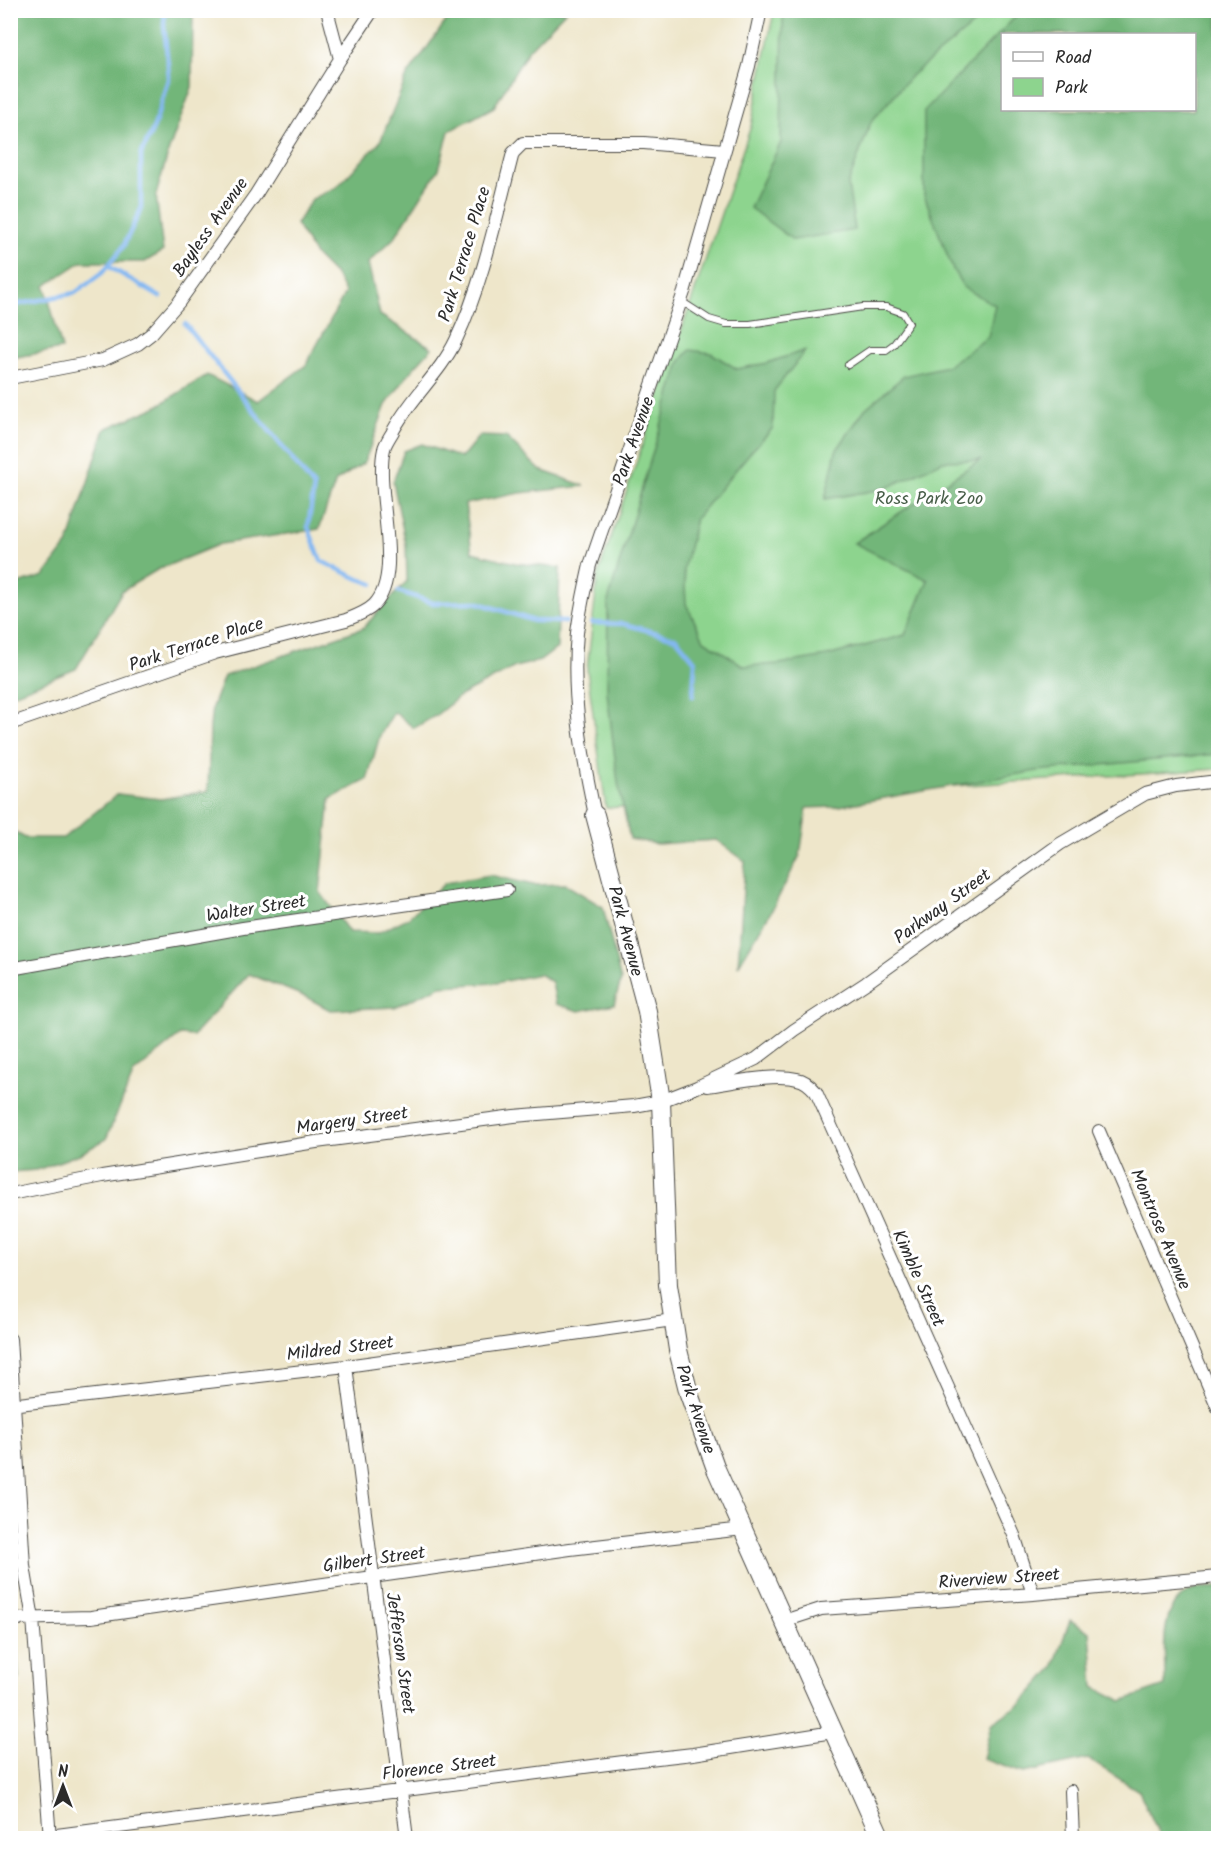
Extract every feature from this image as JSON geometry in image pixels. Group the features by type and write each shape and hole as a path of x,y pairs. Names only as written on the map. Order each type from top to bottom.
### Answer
{"street":[{"path":"327,10 340,59"},
{"name":"Bayless Avenue","path":"10,378 103,360 138,344 151,334 179,302 256,194 373,10"},
{"name":"Park Avenue","path":"761,10 749,66 681,301 590,565 577,634 578,721 585,775 647,1011 661,1101 668,1285 683,1374 697,1422 742,1529 881,1839"},
{"name":"Park Terrace Place","path":"10,724 65,707 215,653 346,620 374,605 385,589 388,569 382,482 384,449 398,420 455,342 472,303 513,153 523,143 644,143 724,150"},
{"name":"Parkway Street","path":"697,1087 756,1059 1060,844 1145,794 1176,786 1218,781"},
{"name":"Walter Street","path":"10,969 243,927 507,890"},
{"name":"Kimble Street","path":"697,1087 779,1078 798,1079 809,1084 816,1092 1014,1535 1033,1594"},
{"name":"Margery Street","path":"10,1194 102,1176 316,1142 514,1116 634,1106 661,1101 697,1087"},
{"name":"Montrose Avenue","path":"1099,1131 1218,1408"},
{"name":"Mildred Street","path":"12,1405 346,1366 673,1320"},
{"path":"10,1339 12,1405 24,1566 33,1619 49,1837"},
{"name":"Jefferson Street","path":"346,1366 407,1839"},
{"name":"Gilbert Street","path":"10,1619 91,1617 570,1550 742,1529"},
{"name":"Riverview Street","path":"784,1622 821,1609 1033,1594 1218,1577"},
{"name":"Florence Street","path":"49,1837 693,1754 833,1732"},
{"path":"1071,1791 1073,1839"}],"lane":[{"path":"681,301 710,319 726,324 750,324 863,307 886,307 903,313 909,323 894,344 886,350 870,350 848,365"}],"green space":[{"path":"11,10 193,11 192,87 169,150 156,195 163,251 145,262 81,262 45,286 62,349 11,358 10,88 17,85 11,50"},
{"path":"460,10 566,11 529,49 494,107 449,131 439,169 395,237 368,263 380,315 432,348 411,371 386,405 364,463 336,481 319,529 220,544 157,570 122,591 76,669 11,695 11,586 44,576 68,544 105,429 156,407 207,375 258,401 306,365 345,293 337,277 315,255 296,224 312,199 337,187 380,142 407,76 446,21"},
{"name":"Ross Park Zoo","path":"774,11 1218,11 1218,769 606,808 587,670 598,575 751,126"},
{"path":"783,11 990,11 912,75 871,122 848,184 855,230 793,240 750,208 781,142"},
{"name":"Ross Park Zoo","path":"1021,11 1218,11 1218,754 1037,771 834,807 807,808 800,855 772,910 738,966 745,861 716,840 657,844 630,839 618,783 607,692 608,601 680,362 690,350 711,353 737,369 767,363 806,350 774,391 773,428 696,518 684,569 686,604 704,640 744,666 779,664 827,656 905,635 928,580 854,543 980,460 943,461 884,489 825,499 836,451 865,409 904,376 947,366 988,337 995,305 964,288 953,270 924,195 924,111"},
{"path":"479,436 506,437 540,470 585,486 520,493 465,504 472,552 515,563 560,568 557,648 540,661 515,667 460,696 435,716 414,728 394,712 380,735 367,780 330,799 320,892 349,932 378,933 408,918 445,883 490,875 533,885 565,884 603,907 621,981 614,1004 579,1011 556,1004 552,982 539,974 496,983 441,986 395,1007 330,1010 306,997 249,974 193,1036 180,1035 134,1073 106,1139 82,1153 37,1170 11,1172 10,829 25,838 63,838 118,794 161,799 208,791 212,707 224,676 363,628 407,581 406,545 393,482 404,451 422,444 461,458"},
{"path":"1218,1587 1218,1838 1161,1838 1139,1791 1088,1759 1023,1773 983,1759 991,1724 1022,1703 1053,1668 1070,1620 1090,1632 1094,1687 1122,1701 1165,1686 1165,1643 1169,1615 1176,1603 1186,1594 1200,1588"},
{"path":"11,1625 14,1625 19,1679 11,1680"}],"waterway":[{"path":"10,306 75,293 102,273 123,247 141,209 141,154 154,127 169,76 164,25 165,10"},
{"path":"108,266 160,297"},
{"path":"185,324 314,487 308,527 321,561 373,584"},
{"path":"398,591 433,603 476,602 534,621 566,622"},
{"path":"592,623 624,624 676,638 695,661 693,696"}]}
